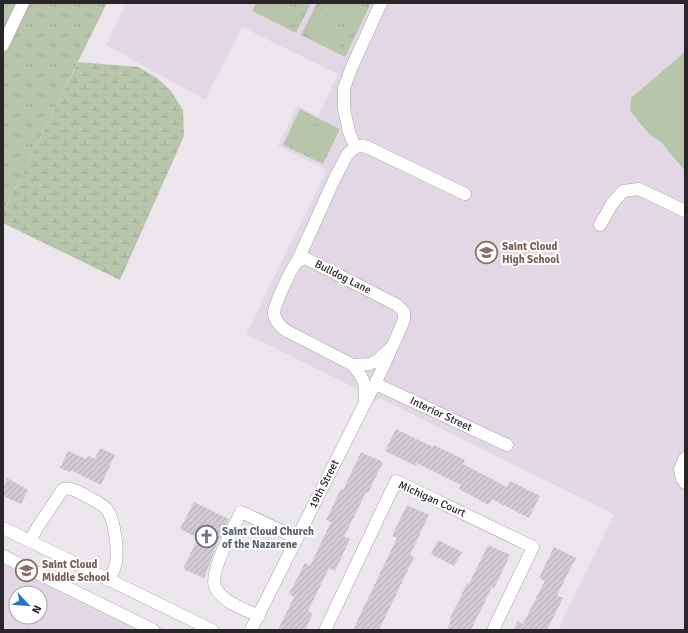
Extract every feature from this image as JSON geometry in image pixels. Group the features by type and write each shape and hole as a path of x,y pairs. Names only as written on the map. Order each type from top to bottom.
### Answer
{"street":[{"path":"3,45 23,3"},
{"path":"355,147 349,132 344,108 344,88 381,3"},
{"path":"365,403 364,383 362,377 353,365 285,330 277,323 274,312 281,292 297,262 337,174 347,155 355,147 362,146 367,147 465,194"},
{"path":"600,225 612,204 623,191 639,189 685,211"},
{"name":"Bulldog Lane","path":"297,262 305,258 397,305 404,312 404,320 376,384 365,403"},
{"name":"Bulldog Lane","path":"353,365 370,364 378,360 392,347"},
{"name":"Interior Street","path":"376,384 507,445"},
{"name":"19th Street","path":"251,630 365,403"},
{"path":"685,458 680,470 682,479 685,482"},
{"name":"Michigan Court","path":"324,630 396,481 533,546 493,630"},
{"path":"30,541 63,489 68,488 74,490 101,504 108,510 112,520 116,538 117,554 115,566 108,580"},
{"path":"258,616 222,596 215,587 217,564 241,512 297,538"},
{"path":"3,528 212,630"},
{"path":"3,556 153,630"}],"shaded area":[{"name":"Saint Cloud High School","path":"126,3 685,3 685,630 558,630 614,514 381,399 369,405 359,400 360,392 358,389 246,334 327,170 278,146 297,106 318,116 338,74 242,27 205,100 106,45"},
{"name":"Saint Cloud Middle School","path":"3,548 167,630 3,630"}],"green space":[{"path":"3,3 107,3 3,213"},
{"path":"256,3 311,3 296,33 252,11"},
{"path":"265,3 281,3 298,11 291,25 262,10"},
{"path":"317,3 371,3 345,57 301,35"},
{"path":"326,3 339,3 357,12 351,26 321,12"},
{"path":"317,20 346,35 339,48 310,34"},
{"path":"685,52 685,171 661,142 650,135 630,111 631,98"},
{"path":"78,62 138,67 157,78 171,91 183,110 184,136 120,280 3,223 3,213"},
{"path":"300,109 340,129 323,164 283,145"},
{"path":"301,112 317,119 301,151 286,143"},
{"path":"321,122 337,130 322,161 306,153"}],"building":[{"path":"396,429 433,447 434,445 465,460 463,464 507,487 510,481 540,496 529,518 492,499 489,505 459,489 461,485 417,463 416,466 385,451"},
{"path":"100,448 115,455 101,485 71,470 70,472 60,468 68,451 86,459 88,456 95,459"},
{"path":"361,452 383,462 368,493 366,492 344,537 350,539 335,571 329,568 308,611 313,614 305,630 278,630 294,597 289,594 305,563 310,566 331,522 326,520 341,489 343,490"},
{"path":"7,478 28,490 21,504 3,496 3,487"},
{"path":"194,502 229,519 216,546 204,578 183,569 198,538 180,529"},
{"path":"407,505 429,515 410,555 414,557 379,630 353,630 397,538 392,536"},
{"path":"438,540 462,552 454,566 431,554"},
{"path":"488,545 510,555 504,568 494,588 492,587 471,630 447,630 455,607 467,583 469,584"},
{"path":"554,547 576,558 557,595 563,598 547,630 513,630 518,621 523,624 545,581 539,578"}],"place":[{"name":"Saint Cloud High School","path":"486,252"},
{"name":"Saint Cloud Church of the Nazarene","path":"206,537"},
{"name":"Saint Cloud Middle School","path":"26,570"}]}
